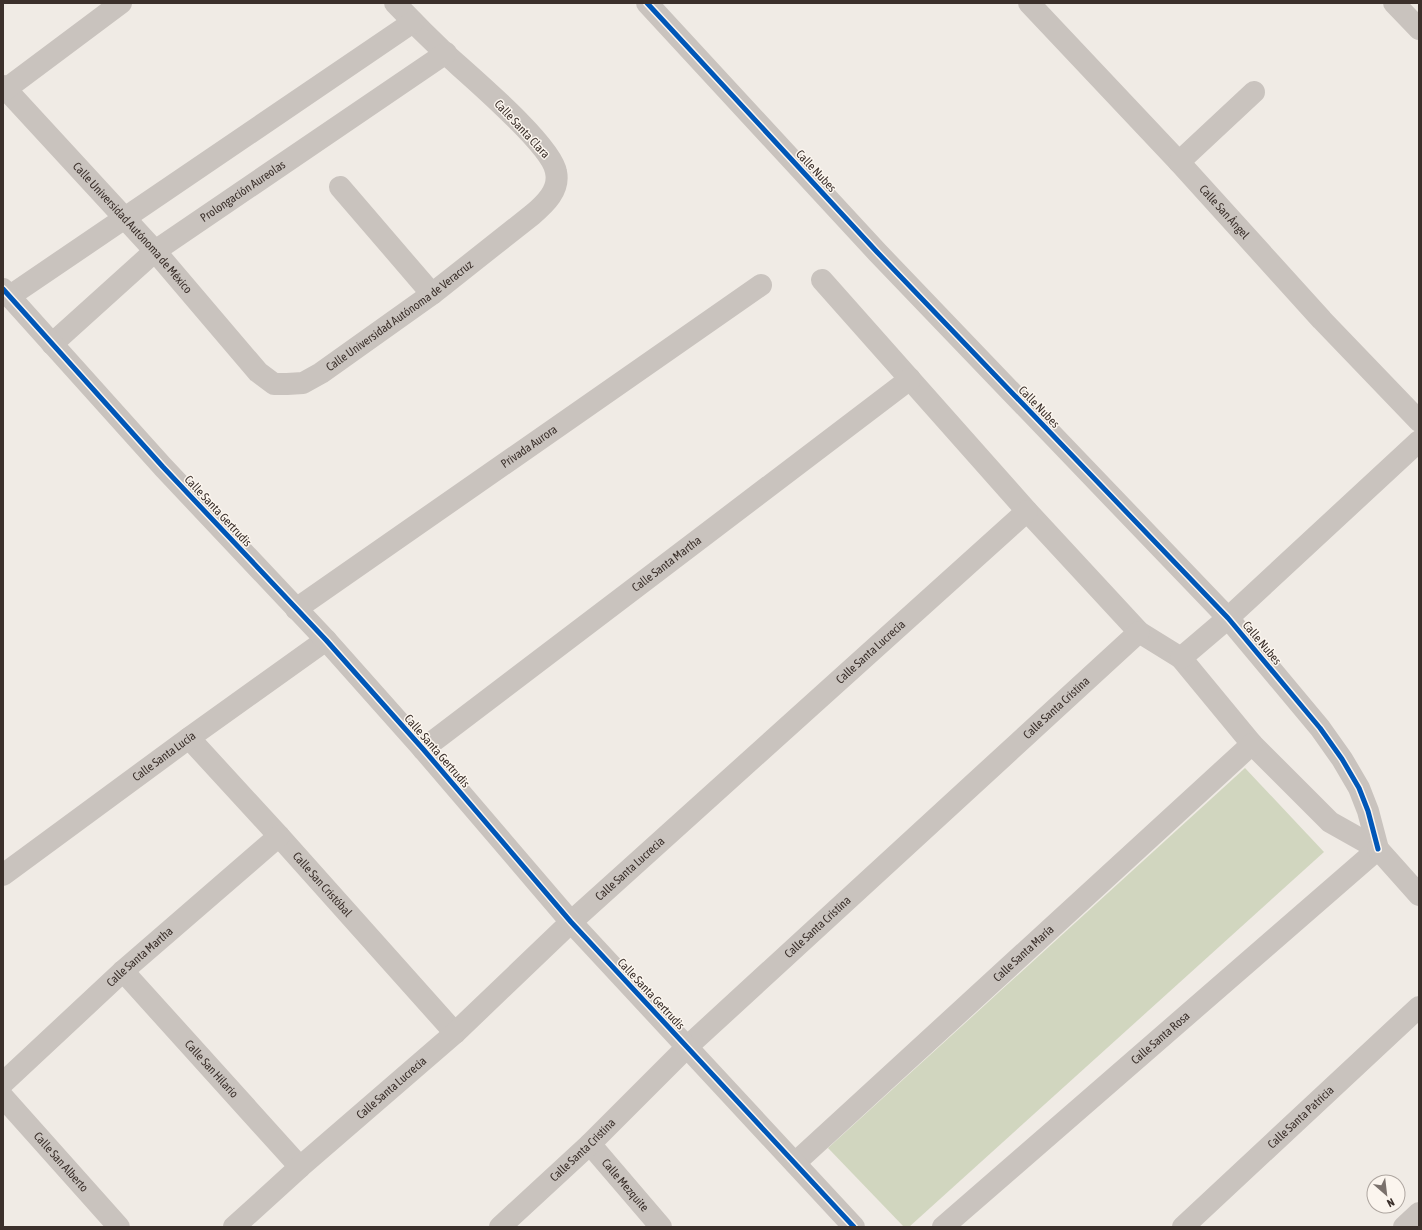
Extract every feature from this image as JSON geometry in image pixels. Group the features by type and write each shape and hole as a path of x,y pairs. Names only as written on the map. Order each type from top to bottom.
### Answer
{"street":[{"path":"4,88 120,3"},
{"name":"Calle Santa Clara","path":"395,3 413,22 516,119 547,152 553,162 556,172 555,187 544,204 532,215"},
{"name":"Calle Nubes","path":"647,3 877,252 1228,618 1320,728 1342,759 1352,775 1368,810 1378,849"},
{"name":"Calle San Ángel","path":"1029,3 1179,162 1322,320 1419,421"},
{"path":"1394,3 1419,29"},
{"path":"6,292 124,217 413,22"},
{"name":"Prolongación Aureolas","path":"52,344 155,251 446,53"},
{"name":"Calle Universidad Autónoma de México","path":"4,88 155,251 258,372"},
{"path":"1179,162 1254,92"},
{"path":"340,187 432,294"},
{"name":"Calle Universidad Autónoma de Veracruz","path":"258,372 274,384 303,383 321,373 432,294 532,215"},
{"name":"Calle Nubes","path":"822,280 1027,511 1139,632 1181,658 1252,744 1330,822 1378,849 1419,894"},
{"name":"Privada Aurora","path":"296,610 761,284"},
{"name":"Calle Santa Gertrudis","path":"6,292 163,467 296,610 326,640 423,749 571,922 854,1227"},
{"name":"Calle Santa Martha","path":"423,749 910,379"},
{"name":"Calle Nubes","path":"1181,658 1228,618 1419,441"},
{"name":"Calle Santa Lucrecia","path":"234,1227 300,1167 455,1033 571,922 1027,511"},
{"name":"Calle Santa Cristina","path":"500,1227 590,1144 686,1047 1139,632"},
{"name":"Calle Santa Lucía","path":"3,875 189,738 326,640"},
{"name":"Calle San Cristóbal","path":"189,738 279,836 455,1033"},
{"name":"Calle Santa María","path":"795,1163 1252,744"},
{"name":"Calle Santa Martha","path":"3,1083 123,971 279,836"},
{"name":"Calle Santa Rosa","path":"943,1227 1378,849"},
{"name":"Calle San Hilario","path":"123,971 300,1167"},
{"name":"Calle Santa Patricia","path":"1183,1227 1419,1007"},
{"name":"Calle San Alberto","path":"3,1097 119,1227"},
{"name":"Calle Mezquite","path":"590,1144 661,1227"},
{"path":"1404,1227 1419,1213"}],"green space":[{"path":"1245,768 1324,852 909,1227 904,1227 828,1148"}],"cycle path":[{"path":"647,3 877,252 1228,618 1320,728 1342,759 1359,788 1368,811 1378,849"},
{"path":"3,289 163,467 326,640 423,749 571,922 854,1227"}]}
